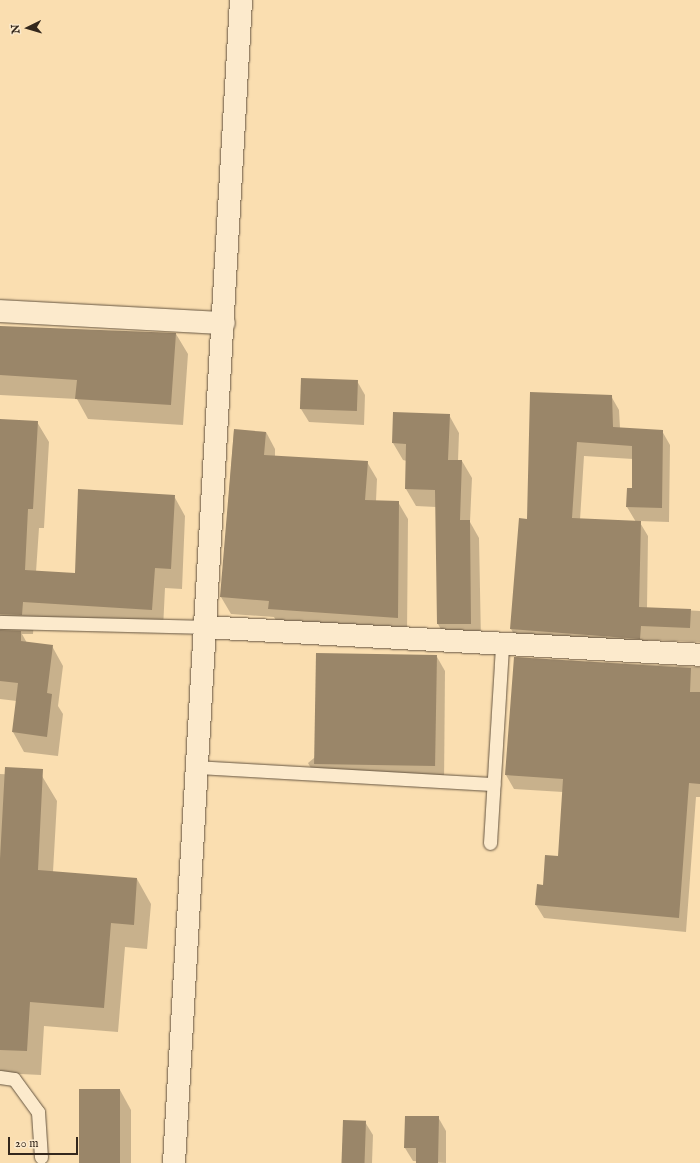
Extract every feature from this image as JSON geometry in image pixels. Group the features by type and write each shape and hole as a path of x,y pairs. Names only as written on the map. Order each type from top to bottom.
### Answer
{"street":[{"path":"174,1163 203,627 224,323 242,0"},
{"path":"0,311 224,323"},
{"path":"203,627 700,655"}],"lane":[{"path":"0,622 203,627"},
{"path":"490,843 502,645"},
{"path":"196,767 494,784"},
{"path":"0,1078 14,1079 38,1112 41,1157"}],"building":[{"path":"0,326 176,333 171,405 75,399 77,380 0,375"},
{"path":"301,378 358,380 357,411 300,409"},
{"path":"530,392 612,395 613,427 663,430 662,508 626,507 627,488 632,488 632,446 577,442 572,518 641,521 639,607 691,609 690,628 641,626 640,639 510,629 519,518 527,519"},
{"path":"393,412 450,414 448,460 462,460 460,520 470,520 471,624 437,624 435,490 405,489 406,444 392,443"},
{"path":"0,419 38,421 33,509 28,509 25,570 75,573 78,489 175,495 171,569 155,568 152,610 23,602 22,615 0,614"},
{"path":"234,429 266,432 264,455 368,461 365,500 399,501 398,618 268,609 269,601 220,597"},
{"path":"0,630 21,631 21,641 53,645 47,693 52,694 47,737 12,732 18,683 0,681"},
{"path":"316,653 437,655 435,766 314,764"},
{"path":"514,657 691,668 690,692 700,692 700,784 689,783 679,918 535,905 537,884 543,885 545,855 558,856 563,779 505,775"},
{"path":"5,767 43,769 38,870 137,878 134,925 111,923 104,1008 30,1002 27,1051 0,1050 0,859"},
{"path":"79,1089 120,1089 120,1163 79,1163"},
{"path":"405,1116 439,1116 438,1163 416,1163 416,1148 404,1148"},
{"path":"343,1120 366,1121 365,1163 341,1163"}]}
